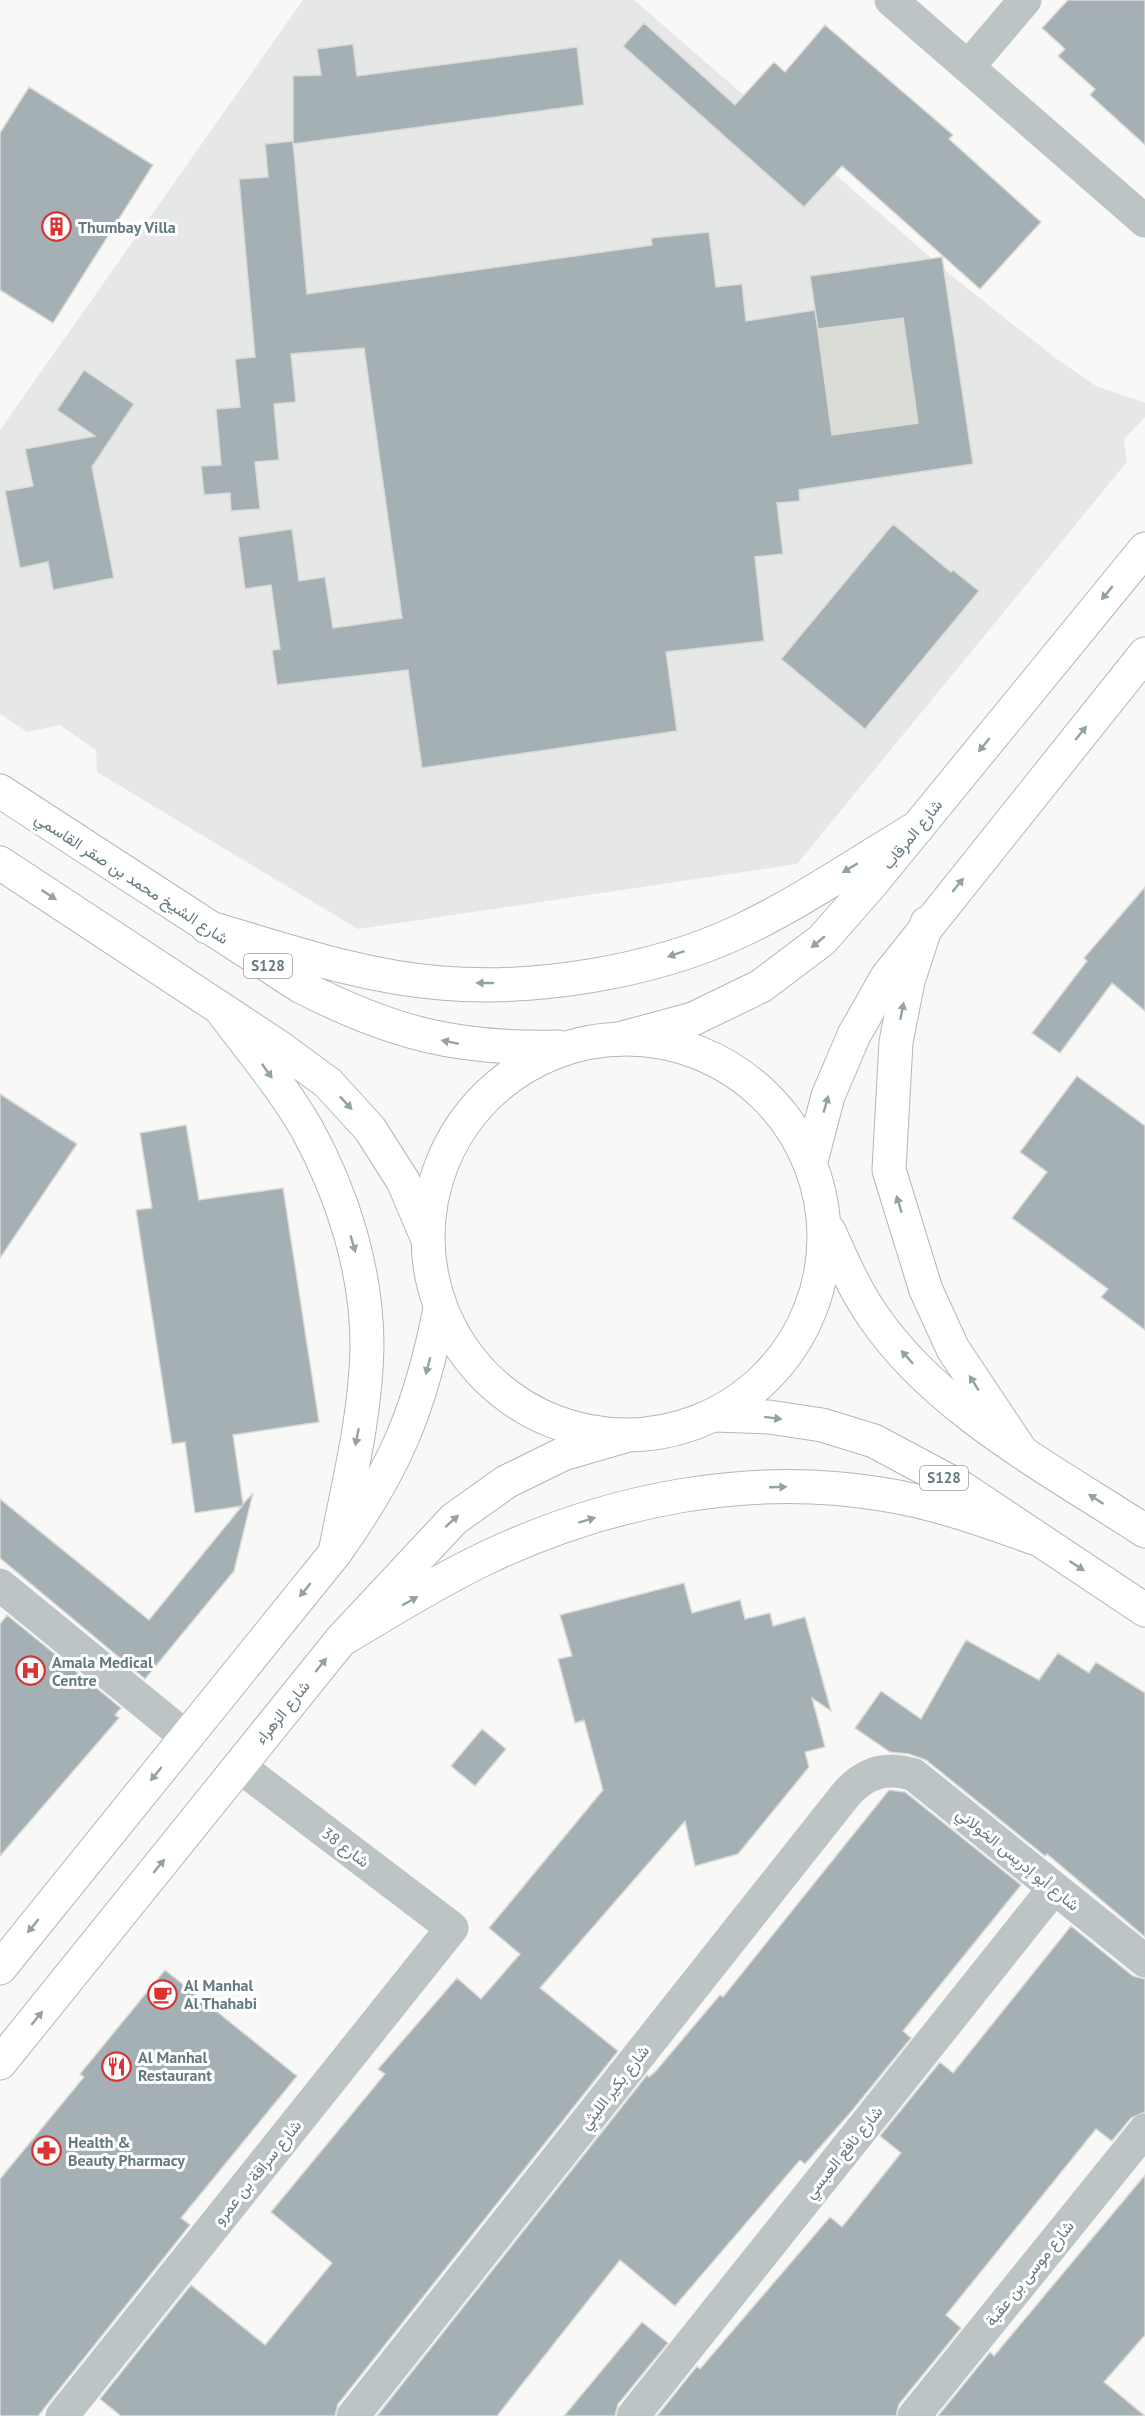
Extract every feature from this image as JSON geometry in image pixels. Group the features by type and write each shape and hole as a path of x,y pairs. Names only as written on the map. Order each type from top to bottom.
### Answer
{"main road":[{"name":"شارع المرقاب","path":"619,1039 693,1019 761,986 822,940 918,827 1145,549"},
{"path":"811,1161 828,1096 854,1035 887,976 927,923 1145,654"},
{"name":"شارع الشيخ محمد بن صقر القاسمي","path":"0,791 300,986 350,1012 403,1031 458,1044 514,1048 572,1047"},
{"path":"207,927 340,966 429,981 542,983 642,966 737,932 918,827"},
{"path":"0,863 279,1047 328,1083 370,1129 403,1181 427,1238"},
{"path":"927,923 908,981 897,1042 889,1170 926,1290 953,1349 1019,1448"},
{"path":"219,1007 306,1129 339,1198 360,1270 367,1346 360,1422 335,1553"},
{"path":"826,1221 823,1268 810,1314 787,1355 755,1389 715,1415 671,1431 625,1436 578,1430 533,1413 494,1386 463,1351 440,1309 430,1274 427,1238 431,1195 445,1155 467,1118 496,1087 532,1063 572,1047 619,1039 667,1043 713,1058 754,1084 787,1119 811,1161 826,1221 851,1280 873,1316 907,1358 945,1395 1019,1448 1145,1531"},
{"path":"0,1968 335,1553 366,1509 414,1413 430,1362 440,1309"},
{"name":"S128","path":"715,1415 780,1418 822,1425 874,1441 962,1488 1145,1610"},
{"name":"شارع الزهراء","path":"0,2063 341,1640 409,1565 462,1513 506,1482 563,1454 625,1436"},
{"path":"341,1640 487,1557 567,1526 644,1503 722,1489 802,1486 881,1493 959,1511 1034,1538"}],"street":[{"path":"891,0 1145,221"},
{"path":"968,67 1025,0"},
{"path":"0,1585 186,1737"},
{"name":"شارع 38","path":"239,1766 452,1928"},
{"name":"شارع أبو إدريس الخولاني","path":"885,1771 900,1771 920,1780 1145,1961"},
{"name":"شارع بكير الليثي","path":"354,2416 847,1793 870,1774 885,1771"},
{"name":"شارع نافع العبسي","path":"633,2416 1054,1888"},
{"name":"شارع سراقة بن عمرو","path":"62,2416 452,1928"},
{"name":"شارع موسى بن عقبة","path":"914,2416 1145,2130"}],"shaded area":[{"path":"303,0 634,0 952,276 1054,357 1096,386 1145,403 1145,417 1124,439 1127,462 797,864 358,929 97,772 96,750 60,725 27,732 0,714 0,430"},
{"path":"903,318 918,423 832,435 817,329"}],"building":[{"path":"1068,0 1145,0 1145,145 1090,95 1095,89 1058,56 1065,49 1042,28"},
{"path":"644,23 735,105 774,62 785,72 825,25 953,135 949,139 1041,222 980,289 842,166 804,207 623,46"},
{"path":"353,44 357,76 577,47 584,105 293,144 293,76 321,75 317,49"},
{"name":"Thumbay Villa","path":"29,87 153,165 53,323 0,290 0,133"},
{"path":"293,141 307,294 652,245 651,238 709,232 716,287 742,284 746,321 815,310 832,435 918,423 903,318 818,329 810,276 942,257 973,464 799,490 800,501 777,503 783,554 755,557 764,641 666,652 677,731 422,768 408,670 277,685 272,650 280,649 271,585 245,589 238,537 292,529 299,581 325,577 333,628 402,618 364,348 291,354 296,402 274,404 279,460 255,462 260,509 231,511 230,493 204,495 201,466 221,465 216,409 240,407 235,359 255,357 239,179 268,177 265,144"},
{"path":"84,370 134,404 92,467 114,578 53,590 48,562 20,568 5,491 33,486 25,449 95,436 57,410"},
{"path":"893,524 951,572 953,570 979,591 865,729 781,659"},
{"path":"1145,887 1145,1011 1112,983 1060,1053 1032,1033 1087,961 1084,958"},
{"path":"1077,1076 1145,1126 1145,1330 1101,1297 1108,1289 1012,1218 1047,1172 1020,1152"},
{"path":"0,1094 77,1144 0,1258"},
{"path":"186,1125 199,1200 283,1188 319,1422 233,1435 243,1504 253,1493 234,1571 145,1679 0,1558 0,1499 149,1620 242,1506 195,1513 185,1442 172,1444 136,1210 152,1208 140,1133"},
{"path":"684,1583 692,1613 740,1600 745,1619 770,1613 773,1626 805,1617 831,1711 812,1698 825,1747 805,1752 809,1767 738,1854 695,1866 685,1821 540,1988 618,2051 338,2404 335,2416 121,2416 100,2399 191,2285 265,2345 332,2263 271,2212 385,2074 378,2069 457,1978 481,1999 520,1954 489,1928 603,1790 584,1720 575,1723 558,1659 572,1656 560,1615"},
{"name":"Amala Medical Centre","path":"7,1615 121,1708 115,1715 119,1718 0,1856 0,1624"},
{"path":"966,1640 1039,1680 1058,1653 1089,1673 1096,1662 1145,1693 1145,1937 1047,1854 1045,1856 926,1760 909,1754 890,1752 855,1728 881,1691 921,1719"},
{"path":"482,1729 506,1749 475,1786 451,1766"},
{"path":"889,1790 905,1792 1021,1885 903,2031 911,2038 850,2113 805,2164 800,2160 675,2306 620,2260 497,2416 377,2416 647,2075 649,2077 655,2072 720,1995 723,1997"},
{"path":"1071,1926 1133,1976 1145,1979 1145,2112 1131,2118 1112,2141 1096,2129 946,2315 961,2328 899,2404 896,2416 657,2416 697,2366 700,2369 830,2217 842,2227 901,2153 880,2136 940,2062 953,2073"},
{"path":"165,1970 297,2076 181,2218 190,2225 38,2416 0,2416 0,2179 84,2077 80,2074"},
{"path":"1145,2175 1145,2335 1104,2382 1145,2416 938,2416 990,2352 994,2356"},
{"path":"642,2322 668,2343 618,2404 615,2416 564,2416"}],"place":[{"name":"Thumbay Villa","path":"57,227"},
{"name":"Amala Medical Centre","path":"31,1671"},
{"name":"Al Manhal Al Thahabi","path":"163,1994"},
{"name":"Al Manhal Restaurant","path":"117,2066"},
{"name":"Health & Beauty Pharmacy","path":"47,2151"}]}
